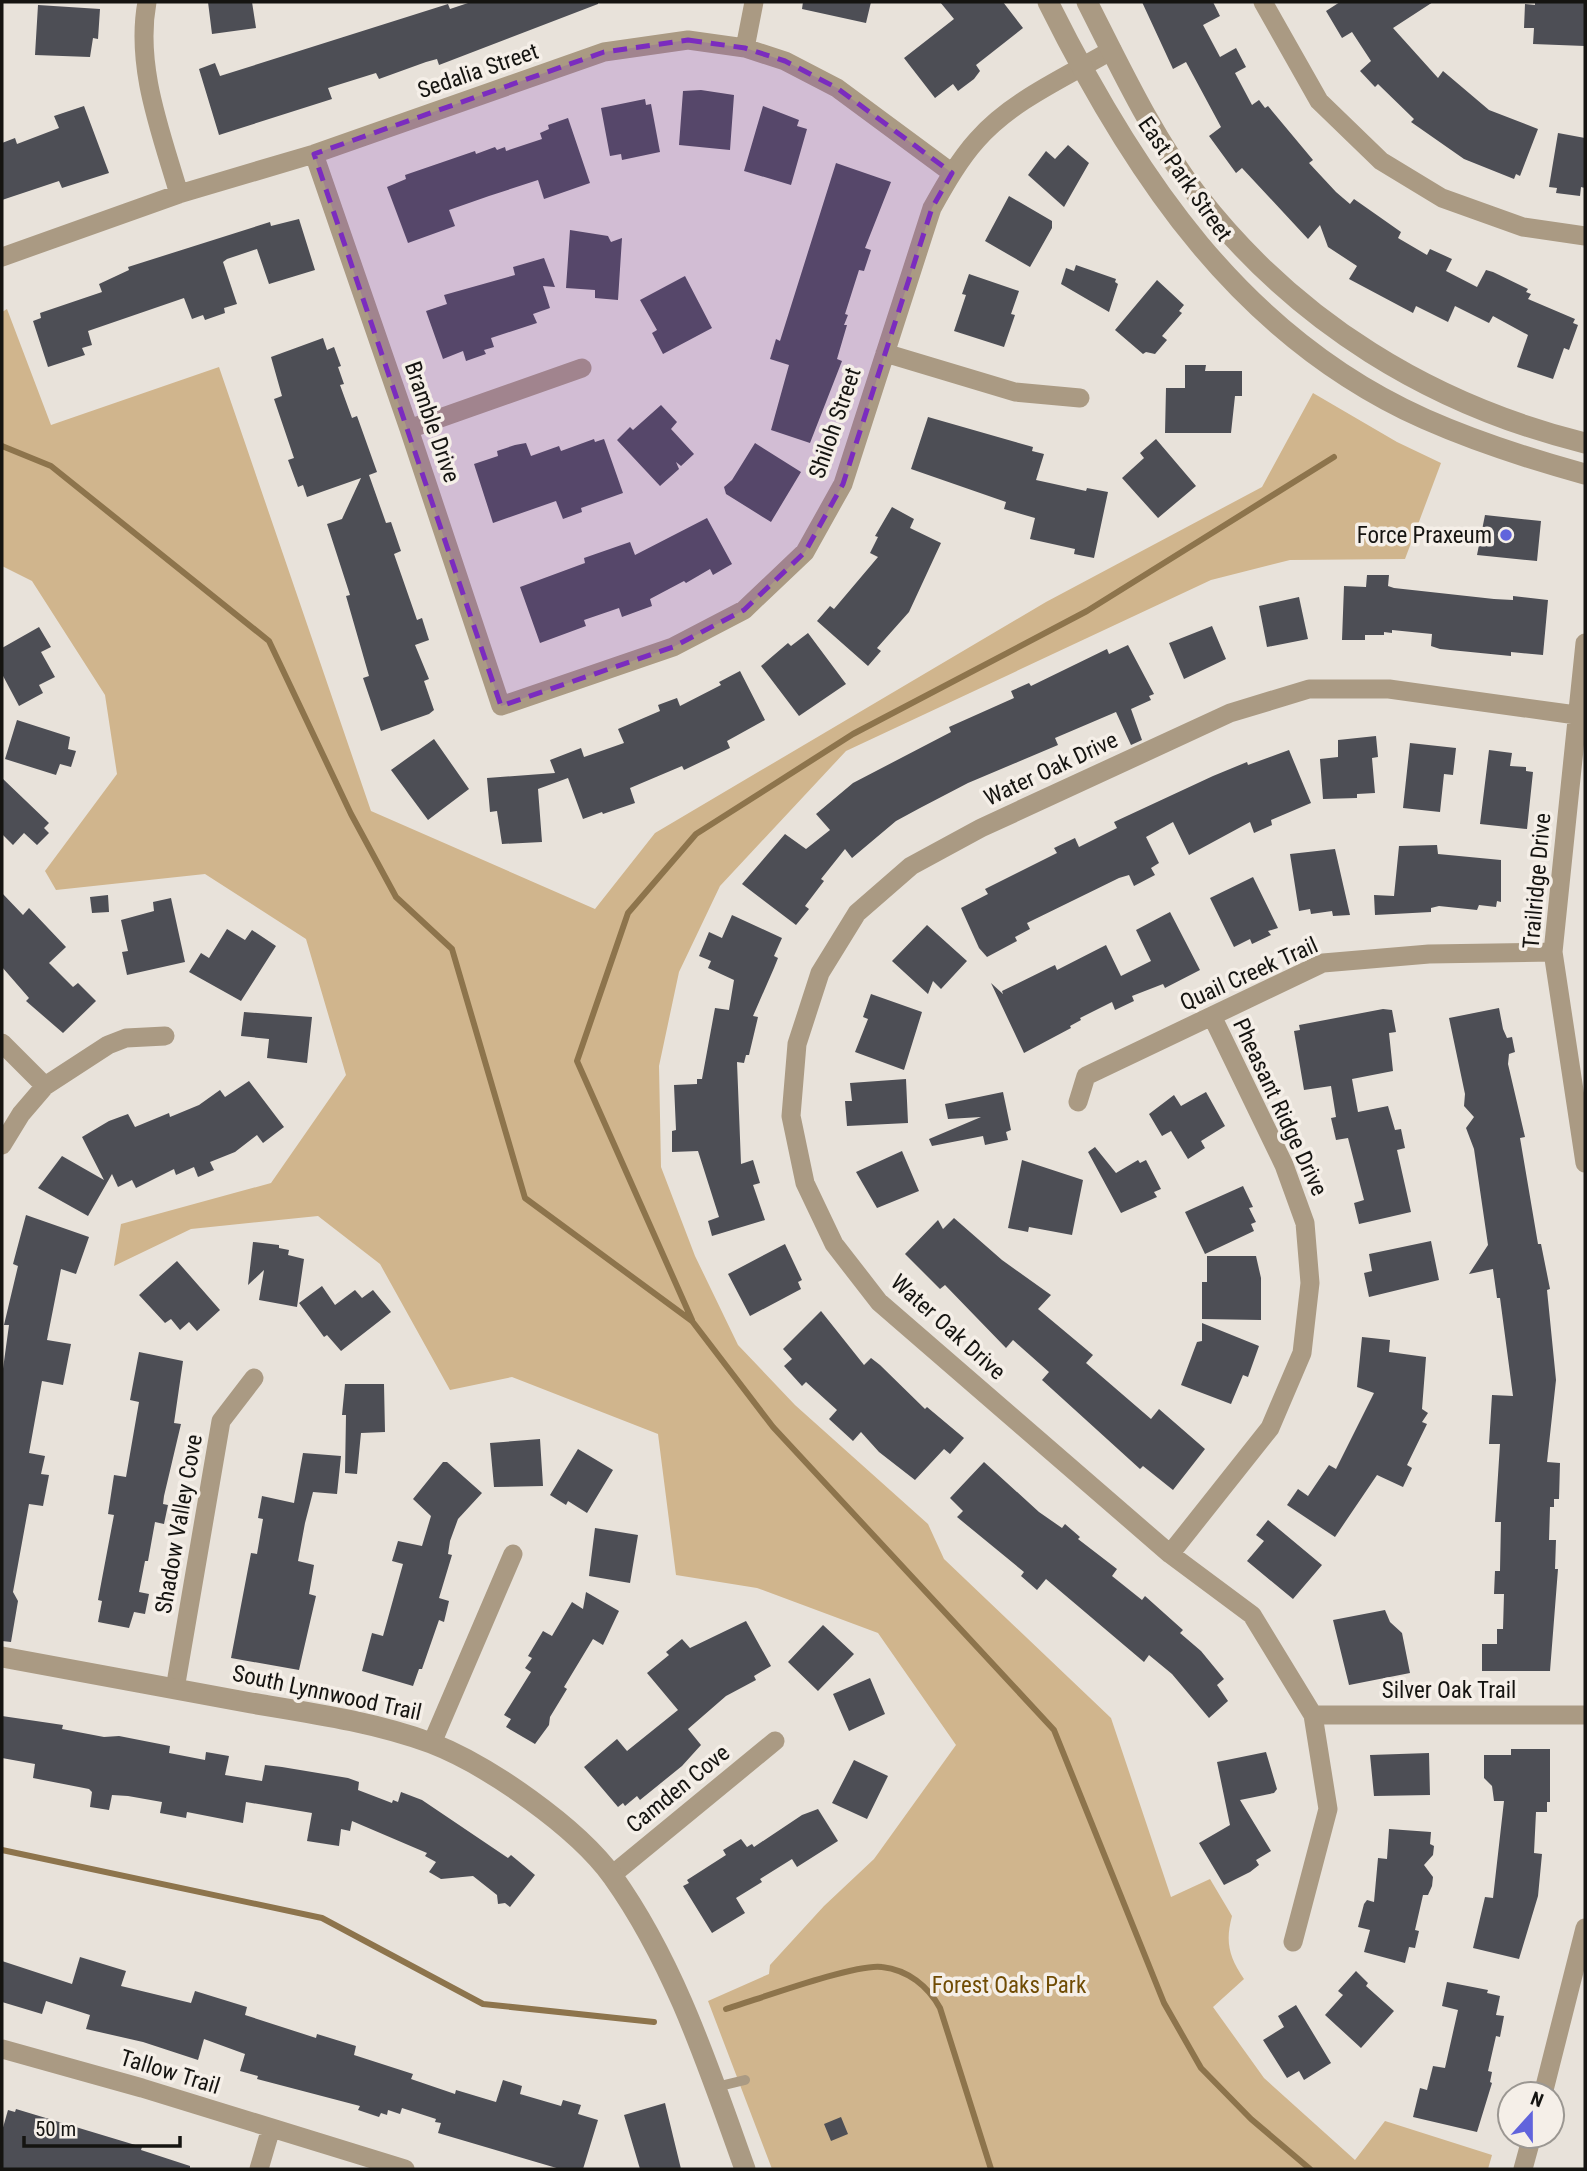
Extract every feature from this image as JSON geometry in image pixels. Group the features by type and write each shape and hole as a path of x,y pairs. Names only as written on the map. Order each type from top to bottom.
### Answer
{"street":[{"path":"146,2 146,71 179,194"},
{"path":"745,48 754,2"},
{"name":"East Park Street","path":"1048,2 1081,68 1164,203 1209,259 1260,310 1325,361 1424,418 1512,453 1585,474"},
{"name":"East Park Street","path":"1087,2 1174,160 1198,195 1242,248 1304,303 1373,357 1440,393 1502,418 1585,443"},
{"path":"1263,2 1319,101 1381,161 1442,198 1523,227 1585,236"},
{"name":"Sedalia Street","path":"2,257 179,194 314,154 604,52 688,40 745,48 785,61 837,88 952,173"},
{"name":"Shiloh Street","path":"501,706 673,647 744,610 805,552 843,484 932,208 952,173 977,140 1009,110 1112,50"},
{"name":"Bramble Drive","path":"314,154 410,429 501,706"},
{"path":"885,353 1015,392 1080,398"},
{"path":"410,429 582,368"},
{"name":"Trailridge Drive","path":"1585,643 1553,952 1585,1163"},
{"name":"Water Oak Drive","path":"1293,1942 1328,1809 1313,1715 1252,1615 1170,1554 880,1302 834,1244 804,1183 791,1116 797,1044 820,973 857,914 911,866 981,828 1230,713 1309,689 1389,690 1576,715"},
{"name":"Quail Creek Trail","path":"1078,1102 1086,1076 1323,963 1429,954 1553,952"},
{"name":"Pheasant Ridge Drive","path":"1170,1554 1270,1428 1302,1353 1310,1283 1306,1223 1293,1188 1212,1016"},
{"path":"2,1145 21,1114 45,1086 108,1045 126,1038 164,1036"},
{"path":"2,1043 45,1086"},
{"name":"Shadow Valley Cove","path":"175,1689 221,1421 254,1378"},
{"path":"432,1744 513,1554"},
{"name":"South Lynnwood Trail","path":"2,1657 367,1725 432,1744 482,1768 530,1800 574,1836 612,1875 658,1951 716,2088 745,2169"},
{"name":"Silver Oak Trail","path":"1313,1715 1585,1715"},
{"name":"Camden Cove","path":"612,1875 775,1741"},
{"path":"1547,2080 1585,1928"},
{"name":"Tallow Trail","path":"2,2049 405,2169"},
{"path":"259,2169 271,2128"},
{"path":"1523,2169 1528,2150"}],"lane":[{"path":"716,2088 745,2080"}],"highlighted area":[{"path":"688,40 745,48 785,61 837,88 952,173 932,208 843,484 805,552 744,610 673,647 501,706 314,154 604,52"}],"green space":[{"name":"Forest Oaks Park","path":"7,309 51,425 219,367 371,811 595,909 655,833 1046,602 1262,487 1313,393 1397,442 1441,463 1405,559 1290,560 1211,580 846,751 720,886 679,972 659,1066 661,1167 695,1256 738,1345 795,1405 928,1524 944,1559 1111,1718 1171,1897 1210,1879 1232,1916 1230,1949 1244,1979 1213,2007 1264,2078 1355,2160 1385,2121 1492,2155 1488,2169 772,2169 708,2001 769,1974 770,1965 824,1906 874,1859 956,1745 878,1633 757,1588 676,1575 658,1434 512,1377 450,1390 380,1264 318,1216 191,1229 114,1266 121,1224 271,1183 346,1075 306,939 205,874 56,890 45,871 117,774 105,695 32,581 2,566 2,312"}],"building":[{"path":"208,2 252,2 256,28 212,34"},
{"path":"471,2 598,4 439,65 437,59 379,79 376,73 328,88 332,99 219,135 199,69 215,63 220,76 448,4 450,9"},
{"path":"803,2 871,2 866,23 802,9"},
{"path":"940,2 1003,2 1023,28 976,65 980,71 974,79 958,91 953,84 935,98 904,58 954,19"},
{"path":"1142,2 1213,2 1220,16 1203,25 1220,57 1236,48 1246,67 1235,73 1252,105 1259,100 1265,108 1268,106 1313,160 1309,163 1336,192 1350,204 1354,199 1401,232 1398,238 1427,255 1430,249 1452,259 1446,271 1477,287 1486,270 1493,272 1528,289 1526,292 1531,294 1528,299 1575,319 1573,323 1578,325 1569,350 1564,348 1553,379 1517,367 1528,335 1493,316 1489,323 1455,306 1448,322 1416,306 1413,313 1349,279 1357,266 1328,247 1320,225 1308,239 1242,168 1236,173 1209,136 1221,127 1186,62 1173,69"},
{"path":"1340,2 1433,2 1393,28 1438,78 1443,71 1489,110 1538,129 1520,176 1516,174 1514,179 1464,159 1411,122 1414,119 1378,84 1375,87 1360,71 1371,61 1352,32 1342,38 1326,11"},
{"path":"1535,2 1585,2 1585,46 1533,44 1534,28 1524,28 1525,4 1535,5"},
{"path":"38,5 100,9 98,39 93,38 90,57 35,55"},
{"path":"701,90 734,95 730,150 679,145 683,91"},
{"path":"645,99 646,105 651,104 660,152 622,160 621,154 610,156 601,108"},
{"path":"84,106 109,173 62,188 59,181 2,200 2,143 15,138 17,144 59,128 54,116"},
{"path":"763,106 799,120 797,126 807,129 791,185 744,171"},
{"path":"568,118 590,183 544,199 538,180 489,196 449,210 455,226 408,243 387,187 406,179 405,175 475,151 476,154 495,147 497,150 505,147 506,151 542,139 540,133 549,129 548,125"},
{"path":"1558,133 1585,138 1585,188 1581,187 1580,196 1556,193 1557,188 1549,187"},
{"path":"1068,145 1089,163 1064,207 1028,175 1046,151 1055,159"},
{"path":"836,163 891,182 865,248 871,250 864,271 859,270 845,314 848,315 844,325 847,325 837,359 842,361 810,443 771,430 789,365 770,359 776,339 780,341"},
{"path":"1009,196 1052,221 1052,228 1030,267 985,241"},
{"path":"299,219 315,270 269,284 257,249 227,259 223,262 237,304 224,308 225,313 205,320 203,315 192,319 184,298 88,331 92,345 82,348 85,355 48,367 33,321 41,318 40,313 102,292 99,284 129,270 128,267 270,222 271,226"},
{"path":"570,230 608,236 611,242 622,238 618,300 595,298 595,290 566,288"},
{"path":"544,258 555,287 543,286 550,308 533,314 537,323 491,338 494,347 484,350 486,354 466,361 463,351 443,359 426,311 447,304 444,295 515,275 513,267"},
{"path":"1076,265 1116,279 1118,284 1109,312 1061,284 1066,268 1074,271"},
{"path":"969,274 1019,291 1011,314 1015,315 1004,347 954,331 966,295 962,294"},
{"path":"685,276 712,328 663,354 652,333 657,330 640,300"},
{"path":"1157,280 1184,305 1179,311 1182,313 1162,336 1167,340 1155,354 1143,354 1115,330"},
{"path":"323,338 327,350 334,347 341,366 338,367 344,384 340,385 352,418 357,416 377,472 369,475 386,523 391,522 401,551 394,554 417,620 422,618 429,640 415,645 429,679 424,681 434,710 381,731 363,678 369,676 346,596 350,595 327,524 342,519 361,478 307,497 303,485 298,487 288,460 294,458 274,399 282,396 271,357"},
{"path":"1185,365 1206,365 1205,371 1242,371 1242,396 1235,396 1231,433 1165,433 1166,388 1185,388"},
{"path":"661,405 677,422 671,429 694,454 681,466 676,462 679,469 660,486 617,440 630,427 633,430"},
{"path":"928,417 1033,447 1032,451 1044,454 1036,480 1086,491 1087,488 1108,492 1094,558 1074,554 1075,549 1030,539 1035,518 1004,509 1006,502 911,469"},
{"path":"594,439 595,442 604,439 623,493 581,508 582,512 563,519 556,501 493,523 474,464 498,456 497,451 515,445 526,443 531,456 559,446 561,451"},
{"path":"1156,439 1196,486 1158,518 1122,478 1144,458 1140,453"},
{"path":"755,443 801,472 771,522 726,494 724,487 732,480"},
{"path":"892,507 914,519 910,528 941,543 909,612 877,648 881,651 868,666 817,621 830,606 834,609 878,557 870,553 878,537 875,536"},
{"path":"1485,515 1541,521 1537,561 1477,555"},
{"path":"707,518 732,564 713,575 710,569 686,583 684,581 650,599 652,606 622,617 619,608 584,620 586,626 540,643 520,587 585,563 584,558 630,542 635,555"},
{"path":"1367,575 1389,575 1388,586 1394,588 1494,599 1513,600 1513,596 1548,600 1543,655 1511,652 1511,656 1440,649 1431,646 1432,634 1392,630 1392,633 1384,632 1384,635 1365,635 1365,640 1342,640 1344,586 1366,587"},
{"path":"1299,597 1308,639 1267,647 1259,606"},
{"path":"1212,626 1226,659 1184,679 1169,643"},
{"path":"39,627 51,647 41,652 55,677 39,685 43,693 19,706 2,674 2,648"},
{"path":"808,633 846,684 799,716 761,666 788,643 791,646"},
{"path":"1128,645 1154,694 1149,696 1151,700 1131,709 1142,740 1131,745 1116,712 1055,738 1058,745 968,783 920,808 896,821 852,858 845,849 821,879 824,881 805,906 809,909 796,925 742,884 785,834 806,849 830,830 816,814 853,783 951,732 949,727 1014,698 1011,691 1029,683 1031,686 1107,649 1109,654"},
{"path":"740,671 765,720 727,741 730,748 684,770 682,766 630,788 635,803 583,819 568,778 538,789 542,842 502,844 497,811 490,812 487,778 555,773 550,760 581,748 584,757 624,743 618,729 660,711 658,705 677,698 680,706 721,685 719,682"},
{"path":"17,720 70,737 68,749 76,751 71,767 60,764 56,775 5,759"},
{"path":"1376,736 1378,757 1372,758 1375,793 1357,794 1357,798 1323,799 1320,759 1338,757 1338,740"},
{"path":"434,739 469,789 428,820 391,770"},
{"path":"1410,743 1456,748 1453,775 1444,774 1440,812 1403,808"},
{"path":"1289,750 1311,803 1271,820 1272,825 1254,833 1250,822 1189,855 1173,822 1146,837 1159,863 1151,868 1155,875 1134,886 1129,875 1119,878 1027,923 1030,929 1015,937 1017,941 987,957 979,948 961,908 988,894 985,889 1057,853 1054,848 1075,838 1079,847 1117,828 1114,822 1213,776 1247,762 1248,765"},
{"path":"1489,750 1512,753 1510,766 1526,767 1526,771 1533,772 1527,829 1480,824"},
{"path":"2,778 49,823 44,828 49,833 37,845 24,833 13,845 2,834"},
{"path":"1437,845 1438,854 1501,860 1501,902 1497,901 1496,907 1479,905 1477,910 1439,906 1431,908 1431,912 1375,915 1374,895 1394,896 1399,846"},
{"path":"1335,849 1350,915 1333,916 1332,911 1311,914 1310,909 1299,911 1290,854"},
{"path":"1253,877 1278,928 1268,931 1271,935 1252,944 1250,939 1234,947 1210,898"},
{"path":"2,893 23,915 29,908 66,947 49,963 73,987 78,983 96,1001 63,1033 26,1001 29,998 2,967"},
{"path":"108,895 109,912 92,913 90,897"},
{"path":"171,898 185,962 127,975 122,952 128,951 121,920 154,911 153,902"},
{"path":"1170,912 1200,970 1165,988 1163,984 1132,996 1134,1001 1115,1010 1112,1002 1080,1018 1071,1028 1024,1053 991,983 1003,994 1002,991 1055,965 1057,970 1106,945 1121,976 1151,961 1136,930"},
{"path":"732,915 782,938 774,956 778,958 753,1016 758,1017 749,1055 746,1055 744,1063 737,1062 741,1164 753,1160 760,1183 753,1185 765,1220 712,1236 708,1221 719,1217 698,1151 672,1152 672,1131 676,1130 674,1085 697,1084 697,1079 702,1079 715,1008 729,1010 734,980 708,968 711,961 699,956 709,932 722,938"},
{"path":"927,925 967,961 941,989 933,981 928,994 892,961"},
{"path":"227,929 245,940 252,930 276,946 241,1001 189,972 201,953 209,958"},
{"path":"871,994 922,1012 904,1070 855,1052 868,1019 863,1017"},
{"path":"1499,1008 1503,1029 1507,1038 1512,1037 1515,1052 1509,1054 1508,1064 1525,1137 1520,1138 1538,1244 1541,1244 1550,1289 1547,1290 1556,1380 1547,1462 1560,1463 1559,1499 1554,1499 1554,1507 1550,1507 1549,1540 1556,1540 1555,1569 1558,1569 1550,1671 1482,1671 1482,1644 1497,1644 1497,1629 1503,1629 1504,1594 1494,1594 1495,1571 1500,1571 1501,1522 1495,1522 1500,1444 1489,1444 1492,1395 1513,1396 1500,1298 1497,1298 1493,1269 1469,1274 1488,1245 1474,1149 1466,1128 1474,1117 1464,1106 1465,1094 1449,1018"},
{"path":"1383,1009 1392,1010 1396,1032 1389,1033 1393,1071 1352,1079 1358,1112 1388,1106 1395,1130 1401,1129 1405,1148 1397,1150 1411,1212 1359,1224 1354,1203 1364,1200 1348,1138 1336,1140 1331,1118 1336,1117 1331,1086 1304,1090 1294,1031 1300,1030 1299,1025"},
{"path":"244,1012 312,1017 307,1063 267,1058 269,1039 241,1036"},
{"path":"906,1079 908,1123 847,1126 845,1101 852,1101 850,1083"},
{"path":"249,1081 284,1127 263,1143 257,1135 235,1152 210,1162 214,1170 198,1177 194,1167 176,1175 174,1169 136,1188 132,1180 118,1187 112,1174 88,1216 38,1188 62,1156 104,1180 82,1137 109,1121 128,1114 135,1127 169,1113 170,1117 199,1105 220,1090 225,1097"},
{"path":"1003,1092 1011,1130 1006,1132 1008,1140 985,1145 983,1136 932,1146 929,1139 981,1117 948,1119 945,1104"},
{"path":"1206,1092 1225,1126 1201,1141 1205,1148 1188,1159 1171,1131 1162,1136 1149,1114 1174,1095 1181,1106"},
{"path":"1095,1147 1116,1173 1138,1160 1140,1163 1146,1160 1161,1189 1154,1192 1157,1197 1121,1213 1088,1152"},
{"path":"902,1151 919,1191 877,1208 856,1172"},
{"path":"1022,1160 1083,1180 1072,1235 1029,1227 1028,1232 1008,1228"},
{"path":"1243,1186 1253,1207 1249,1208 1256,1222 1251,1224 1254,1231 1205,1254 1185,1212"},
{"path":"26,1215 89,1237 76,1274 61,1269 47,1340 71,1344 63,1385 42,1381 29,1453 45,1456 41,1474 49,1475 43,1506 29,1504 13,1592 18,1601 11,1642 2,1641 2,1376 9,1325 4,1325 18,1266 13,1264"},
{"path":"954,1218 1002,1260 1051,1295 1038,1309 1093,1355 1086,1363 1151,1419 1159,1409 1205,1449 1173,1490 1143,1466 1140,1469 1042,1380 1049,1372 1013,1340 1006,1348 945,1285 940,1289 905,1254 938,1220 943,1229"},
{"path":"1431,1241 1439,1280 1369,1297 1364,1273 1372,1271 1369,1254"},
{"path":"253,1242 279,1245 279,1248 289,1250 288,1255 304,1259 297,1307 259,1300 264,1270 248,1285"},
{"path":"785,1244 802,1280 798,1282 801,1289 750,1316 728,1274"},
{"path":"1207,1256 1256,1256 1261,1278 1261,1320 1202,1319 1202,1282 1207,1282"},
{"path":"177,1261 220,1310 197,1331 189,1322 180,1330 171,1319 165,1323 139,1295"},
{"path":"322,1286 335,1305 355,1290 362,1298 373,1290 391,1312 341,1351 327,1335 324,1337 299,1303"},
{"path":"821,1311 864,1365 871,1358 925,1409 927,1407 964,1438 950,1454 944,1449 915,1480 879,1452 861,1432 853,1441 829,1419 837,1410 806,1382 802,1386 784,1366 792,1359 783,1349"},
{"path":"1202,1323 1259,1346 1248,1377 1243,1375 1231,1404 1181,1385 1197,1342 1202,1341"},
{"path":"1362,1337 1390,1340 1389,1352 1426,1357 1422,1409 1428,1413 1422,1422 1427,1424 1407,1465 1412,1468 1403,1487 1377,1475 1335,1537 1287,1505 1298,1489 1308,1496 1329,1465 1336,1469 1374,1393 1357,1387"},
{"path":"139,1352 183,1361 174,1423 181,1424 164,1496 163,1504 168,1505 164,1524 155,1522 139,1592 149,1594 145,1614 134,1612 129,1628 98,1622 102,1601 98,1600 114,1515 108,1514 114,1475 126,1477 139,1402 130,1400"},
{"path":"345,1384 384,1384 385,1432 361,1433 357,1474 345,1473 346,1415 342,1415"},
{"path":"540,1439 543,1486 494,1487 490,1443"},
{"path":"578,1449 613,1470 587,1513 568,1501 566,1505 550,1495"},
{"path":"303,1453 341,1456 337,1494 313,1492 305,1523 298,1561 314,1565 309,1594 316,1596 299,1670 231,1658 251,1553 257,1554 263,1519 258,1518 262,1496 294,1503"},
{"path":"443,1462 447,1462 482,1493 458,1519 450,1541 448,1554 452,1555 439,1598 449,1601 444,1622 439,1620 422,1669 419,1669 413,1686 362,1671 372,1633 383,1636 403,1564 392,1561 398,1541 422,1546 431,1516 413,1499"},
{"path":"984,1462 1039,1512 1062,1528 1065,1524 1080,1537 1078,1539 1117,1569 1112,1576 1142,1600 1145,1596 1183,1630 1180,1633 1201,1651 1224,1679 1217,1685 1228,1701 1209,1718 1172,1674 1149,1655 1144,1662 1046,1579 1037,1590 1021,1576 1024,1572 957,1517 963,1511 950,1498"},
{"path":"1268,1520 1322,1565 1293,1599 1247,1561 1264,1541 1256,1535"},
{"path":"595,1528 638,1535 630,1583 589,1576"},
{"path":"586,1592 619,1611 603,1645 593,1639 564,1687 567,1689 550,1717 549,1725 535,1744 506,1727 511,1719 504,1715 531,1672 525,1668 532,1658 528,1656 543,1631 552,1636 572,1602 583,1609"},
{"path":"1385,1610 1390,1622 1402,1633 1410,1673 1349,1685 1333,1620"},
{"path":"746,1621 771,1666 754,1676 756,1680 726,1696 688,1729 701,1745 682,1766 640,1800 637,1796 625,1806 623,1803 618,1807 584,1767 617,1739 627,1751 678,1710 647,1673 669,1655 666,1652 682,1639 690,1648"},
{"path":"823,1625 854,1654 818,1691 788,1662"},
{"path":"870,1678 885,1714 849,1731 833,1694"},
{"path":"2,1716 63,1725 62,1729 104,1737 119,1736 170,1746 169,1753 205,1760 206,1752 229,1756 225,1775 262,1781 265,1765 348,1778 359,1782 358,1790 392,1803 393,1800 398,1802 401,1792 422,1800 508,1858 511,1855 535,1875 510,1907 505,1903 498,1904 497,1895 473,1876 441,1879 429,1872 436,1862 425,1856 427,1853 352,1821 350,1831 341,1829 339,1846 307,1841 312,1813 246,1802 243,1823 187,1812 186,1818 160,1813 162,1802 128,1796 112,1795 109,1810 90,1807 92,1792 89,1789 33,1778 35,1764 2,1758"},
{"path":"1511,1749 1550,1749 1550,1802 1547,1802 1547,1812 1536,1812 1534,1853 1542,1854 1538,1896 1519,1959 1473,1948 1485,1897 1493,1898 1504,1801 1494,1801 1492,1786 1484,1778 1484,1755 1511,1755"},
{"path":"1266,1752 1277,1789 1274,1793 1240,1800 1271,1851 1256,1860 1259,1865 1250,1872 1224,1885 1199,1843 1230,1825 1217,1762"},
{"path":"1429,1753 1430,1795 1374,1796 1370,1755"},
{"path":"854,1760 888,1776 867,1819 832,1803"},
{"path":"818,1809 838,1841 797,1867 792,1859 760,1879 762,1882 736,1898 745,1913 712,1933 683,1886 689,1883 687,1880 726,1855 723,1850 741,1839 747,1847 752,1844 754,1847 802,1815"},
{"path":"1389,1829 1431,1832 1430,1844 1434,1846 1433,1855 1424,1865 1433,1877 1432,1886 1428,1895 1423,1895 1415,1930 1419,1931 1415,1948 1409,1947 1405,1963 1364,1952 1370,1930 1358,1927 1364,1904 1367,1900 1374,1902 1378,1858 1387,1859"},
{"path":"80,1957 126,1971 121,1986 191,2003 195,1991 247,2007 245,2015 316,2038 317,2034 356,2046 354,2055 413,2074 411,2079 455,2094 456,2090 496,2102 503,2080 522,2086 520,2094 561,2106 563,2100 581,2105 578,2114 598,2120 583,2169 560,2169 438,2133 441,2123 435,2122 436,2119 402,2108 400,2114 388,2110 387,2115 381,2113 379,2117 358,2110 360,2106 257,2079 258,2076 240,2071 245,2054 204,2039 198,2060 143,2042 86,2029 90,2015 46,2001 42,2014 2,2002 2,1961 72,1984"},
{"path":"1356,1971 1368,1983 1366,1986 1394,2011 1361,2048 1325,2015 1343,1995 1338,1991"},
{"path":"1447,1982 1488,1990 1487,1993 1500,1996 1496,2015 1504,2016 1488,2071 1492,2072 1492,2083 1477,2132 1413,2117 1420,2088 1427,2090 1433,2066 1445,2068 1458,2010 1442,2006"},
{"path":"1296,2005 1331,2063 1304,2080 1299,2071 1287,2078 1263,2040 1284,2027 1278,2016"},
{"path":"665,2103 681,2169 640,2169 624,2115"},
{"path":"16,2109 142,2147 141,2150 190,2166 190,2169 2,2169 2,2131 8,2110 15,2112"},
{"path":"841,2117 848,2134 831,2141 824,2124"}],"waterway":[{"path":"2,446 51,466 269,641 351,814 396,897 452,949 525,1198 692,1321 773,1427 1054,1730 1164,2003 1201,2068 1251,2119 1310,2169"},
{"path":"692,1320 577,1061 628,913 696,834 853,734 1087,611 1334,457"},
{"path":"2,1850 322,1918 483,2004 654,2022"},
{"path":"726,2009 806,1983 869,1967 882,1967 909,1975 930,1993 940,2008 991,2169"}],"place":[{"name":"Force Praxeum","path":"1506,535"}]}
